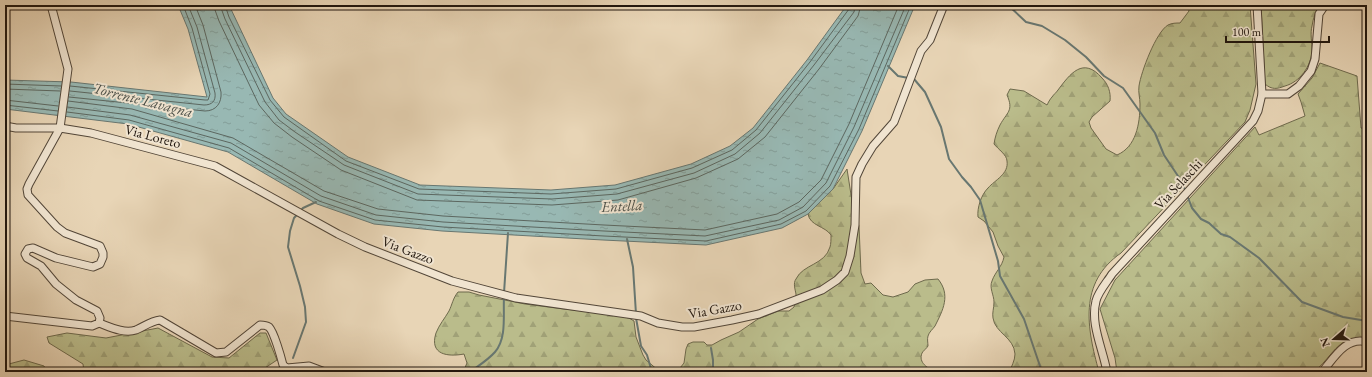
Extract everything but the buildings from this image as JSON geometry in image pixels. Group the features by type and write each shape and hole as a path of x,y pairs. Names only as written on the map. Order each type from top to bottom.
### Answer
{"street":[{"path":"51,5 68,70 68,79 61,125 29,184 27,189 28,195 57,227 65,233 100,246 104,257 100,264 93,267 56,258 33,248 28,249 25,254 27,258 41,266 56,284 76,300 97,312 100,318 98,323"},
{"name":"Via Gazzo","path":"285,205 365,247 452,281 516,298 641,316 658,323 682,327 694,327 759,314 822,290 837,280 845,272 850,256 855,225 856,177 873,146 894,122 918,58 921,51 930,40 944,5"},
{"name":"Via Selaschi","path":"1107,372 1094,316 1096,300 1112,274 1253,121 1258,111 1262,94 1257,5"},
{"path":"1262,94 1288,94 1299,86 1311,71 1315,58 1319,14 1324,5"},
{"name":"Via Loreto","path":"5,126 16,128 61,125 215,166 285,205"},
{"path":"5,316 92,326 98,323 128,332 136,330 153,321 160,320 216,353 226,352 260,325 264,325 269,328 272,333 283,365 287,368 309,366 325,372"},
{"path":"1322,372 1348,343 1355,341 1367,342"}],"green space":[{"path":"1188,5 1250,5 1256,84 1250,110 1245,122 1121,253 1107,265 1098,278 1092,292 1089,307 1089,323 1091,339 1099,372 1010,372 1015,357 1014,348 994,323 994,299 991,286 993,278 1002,264 1004,257 993,232 984,221 978,217 978,210 983,194 1004,173 1007,166 1006,157 994,144 999,127 1010,108 1007,95 1010,89 1024,91 1047,105 1072,73 1083,68 1089,68 1104,80 1110,94 1110,101 1092,117 1089,122 1091,128 1106,149 1117,155 1129,146 1136,134 1140,112 1139,86 1146,62 1154,44 1163,29 1172,23 1180,23 1189,11"},
{"path":"1261,5 1320,5 1312,23 1312,51 1307,68 1295,81 1279,88 1272,88 1265,84"},
{"path":"1320,63 1357,76 1361,128 1367,129 1367,340 1351,339 1345,341 1323,364 1313,372 1117,372 1115,358 1100,309 1115,280 1255,127 1259,135 1305,116 1298,94 1312,78"},
{"path":"847,169 852,201 859,226 861,273 865,284 871,283 883,295 893,297 908,292 915,284 925,280 938,279 942,285 945,297 943,308 935,326 930,332 928,346 921,357 924,365 935,372 463,372 467,363 464,354 452,355 441,353 435,346 436,333 449,311 456,294 458,292 469,292 525,304 604,313 629,318 634,321 636,337 646,360 659,371 674,371 680,368 684,363 688,344 693,342 704,342 707,345 712,345 739,332 758,319 778,311 789,311 794,307 796,294 794,284 796,279 804,270 824,257 831,244 831,235 815,224 809,218 808,214 833,189"},
{"path":"158,328 212,357 229,358 260,333 266,333 277,360 259,372 84,372 83,364 49,343 47,337 67,333 106,338"},
{"path":"24,360 44,366 47,372 5,372 5,365"}],"water":[{"path":"178,5 229,5 273,98 286,114 348,157 420,185 551,190 615,185 691,164 730,146 753,128 807,60 847,5 915,5 862,131 833,189 808,214 782,228 706,245 442,231 374,224 317,204 228,152 128,124 5,109 5,80 71,82 207,97 188,29"}],"waterway":[{"path":"1008,5 1026,22 1042,26 1065,40 1086,57 1104,76 1123,88 1155,133 1164,155 1182,182 1185,190"},
{"path":"888,66 898,76 914,79 925,92 941,127 949,159 980,200 998,261 1000,276 1024,319 1042,372"},
{"path":"1187,195 1192,208 1201,219 1209,223 1221,234 1230,237 1259,258 1302,302 1343,317 1367,321"},
{"path":"293,358 306,322 305,307 300,286 288,247 290,231 294,218 303,208 316,202"},
{"path":"504,293 508,233"},
{"path":"627,239 633,267 636,314"},
{"path":"470,372 489,358 499,346 504,326 504,297"},
{"path":"636,318 641,346 647,355 652,372"},
{"path":"711,348 713,372"}],"water label":[{"name":"Torrente Lavagna","path":"143,100"},
{"name":"Entella","path":"622,206"}]}
